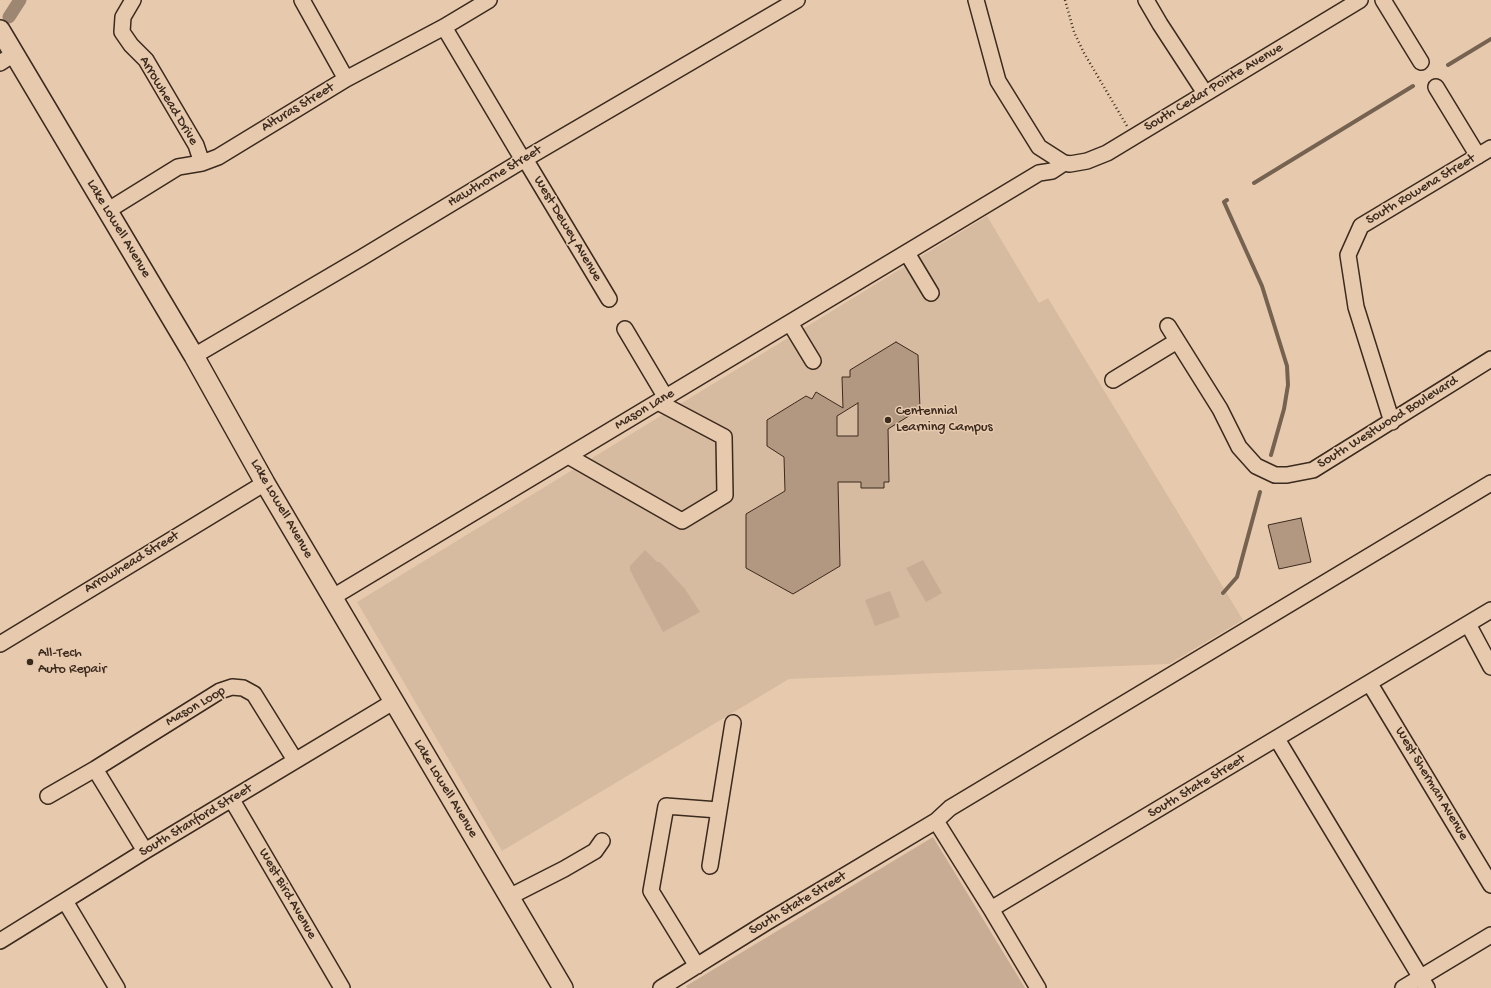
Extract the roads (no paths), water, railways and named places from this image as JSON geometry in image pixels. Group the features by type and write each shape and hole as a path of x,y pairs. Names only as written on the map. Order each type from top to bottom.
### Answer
{"main road":[{"name":"Lake Lowell Avenue","path":"0,30 7,59 107,210 194,356 265,483 393,702 563,988"}],"street":[{"name":"Arrowhead Drive","path":"133,0 123,17 122,32 131,45 146,60 196,145 202,162"},
{"path":"302,0 346,79"},
{"name":"Alturas Street","path":"107,210 178,167 218,157 346,79 444,26 488,0"},
{"name":"Hawthorne Street","path":"194,356 797,0"},
{"path":"976,0 998,81 1039,148 1064,163"},
{"path":"1146,0 1205,93"},
{"name":"South Cedar Pointe Avenue","path":"1064,163 1070,164 1087,161 1108,153 1360,0"},
{"path":"1383,0 1421,62"},
{"name":"West Dewey Avenue","path":"444,26 609,299"},
{"path":"1436,87 1478,156"},
{"name":"South Rowena Street","path":"1392,422 1356,307 1348,255 1361,226 1491,148"},
{"name":"Mason Lane","path":"333,597 907,253 1039,172 1052,171 1064,163"},
{"path":"907,253 931,293"},
{"path":"790,323 813,361"},
{"name":"South Westwood Boulevard","path":"1168,326 1220,409 1239,447 1256,466 1276,475 1287,476 1313,470 1491,359"},
{"path":"568,456 682,522 725,495 724,437 662,400 625,328"},
{"path":"1113,380 1177,341"},
{"name":"Arrowhead Street","path":"0,644 265,483"},
{"name":"South State Street","path":"661,988 936,821 950,808 1491,483"},
{"name":"South State Street","path":"991,909 1370,684 1491,610"},
{"path":"1468,624 1491,666"},
{"name":"West Sherman Avenue","path":"1370,684 1491,885"},
{"name":"Mason Loop","path":"48,796 95,769 220,691 232,687 243,688 254,694 295,760"},
{"name":"South Stanford Street","path":"0,941 145,851 393,702"},
{"path":"710,866 733,723"},
{"path":"1278,739 1424,983"},
{"path":"95,769 145,851"},
{"name":"West Bird Avenue","path":"232,800 342,988"},
{"path":"697,966 652,891 666,806 718,810"},
{"path":"936,821 1038,988"},
{"path":"509,897 564,869 595,851 602,841"},
{"path":"65,901 117,988"},
{"path":"1403,988 1424,983 1491,935"}],"waterway":[{"path":"9,17 20,0"},
{"path":"1448,65 1491,39"},
{"path":"1254,183 1413,86"},
{"path":"1227,200 1224,202 1262,286 1287,366 1288,385 1284,409 1271,455"},
{"path":"1223,593 1237,577 1260,492"}],"place":[{"name":"Centennial Learning Campus","path":"888,420"},
{"name":"All-Tech Auto Repair","path":"30,662"}]}
